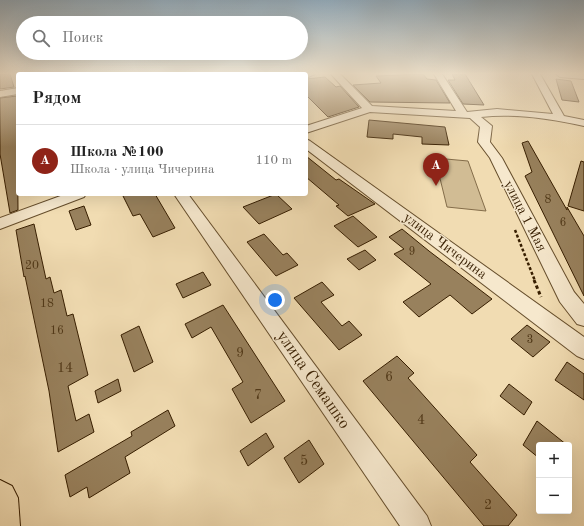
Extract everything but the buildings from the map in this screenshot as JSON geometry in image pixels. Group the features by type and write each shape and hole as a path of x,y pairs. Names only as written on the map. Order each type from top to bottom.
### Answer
{"main road":[{"path":"0,498 2,526"}],"street":[{"path":"358,99 369,110"},
{"name":"улица 1 Мая","path":"456,99 468,115 486,126 484,142 496,158 567,297 584,318"},
{"path":"549,99 560,118"},
{"path":"308,129 369,110 468,115 498,112 560,118 584,123"},
{"name":"улица Чичерина","path":"308,144 584,349"},
{"path":"0,224 74,196"},
{"name":"улица Семашко","path":"182,196 417,526"}],"path":[{"path":"515,229 543,302 545,320"}],"shaded area":[{"path":"435,158 468,161 486,211 447,207"}],"place":[{"name":"Школа №100","path":"436,186"}]}
